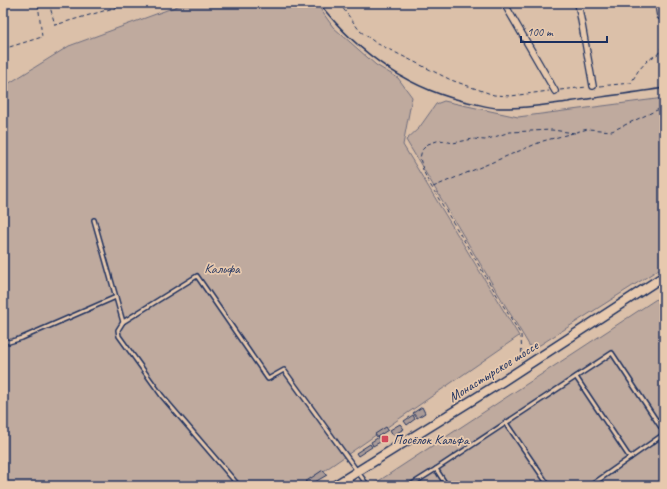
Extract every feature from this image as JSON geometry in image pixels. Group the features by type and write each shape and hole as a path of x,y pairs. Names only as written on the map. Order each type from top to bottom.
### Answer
{"main road":[{"name":"Монастырское шоссе","path":"334,486 522,368 664,276"}],"street":[{"path":"504,3 555,91"},
{"path":"578,3 593,86"},
{"path":"658,3 662,16"}],"lane":[{"path":"94,220 123,322"},
{"path":"239,486 166,402 119,336 118,330 123,322 197,276 268,379 284,370 356,472 368,486"},
{"path":"3,340 9,342 22,338 116,297"},
{"path":"409,486 612,353 664,433 590,486"},
{"path":"576,377 630,458"},
{"path":"506,423 549,486"},
{"path":"436,469 447,486"}],"path":[{"path":"3,50 42,37 38,3"},
{"path":"49,3 55,25 131,3"},
{"path":"339,3 360,31 376,43 451,80 494,94 511,96 631,83 638,71 648,60 658,54 664,43 662,16"},
{"path":"432,187 543,141 588,129 612,131 664,108"},
{"path":"522,368 520,335 432,187 423,170 420,158 422,150 428,144 440,140 453,143 473,139 485,140 510,132 552,130 576,133"}],"green space":[{"name":"Кальфа","path":"186,3 316,3 333,27 376,65 398,78 412,97 403,145 519,336 302,486 3,486 3,87 69,46"},
{"path":"664,98 664,266 532,350 406,140 419,128 436,104 444,101 518,117"},
{"path":"664,294 664,486 371,486"}],"building":[{"path":"422,407 425,413 417,418 413,413"},
{"path":"413,415 415,419 407,425 404,421"},
{"path":"400,424 404,429 393,435 390,430"},
{"path":"386,427 388,430 377,437 375,434"},
{"path":"379,437 382,441 373,446 371,442"},
{"path":"370,444 372,447 358,456 356,453"},
{"path":"323,470 327,475 308,486 305,482"}],"railway":[{"path":"319,3 350,38 386,67 427,89 472,103 496,108 525,107 664,88"}],"place":[{"name":"Посёлок Кальфа","path":"385,439"}]}
